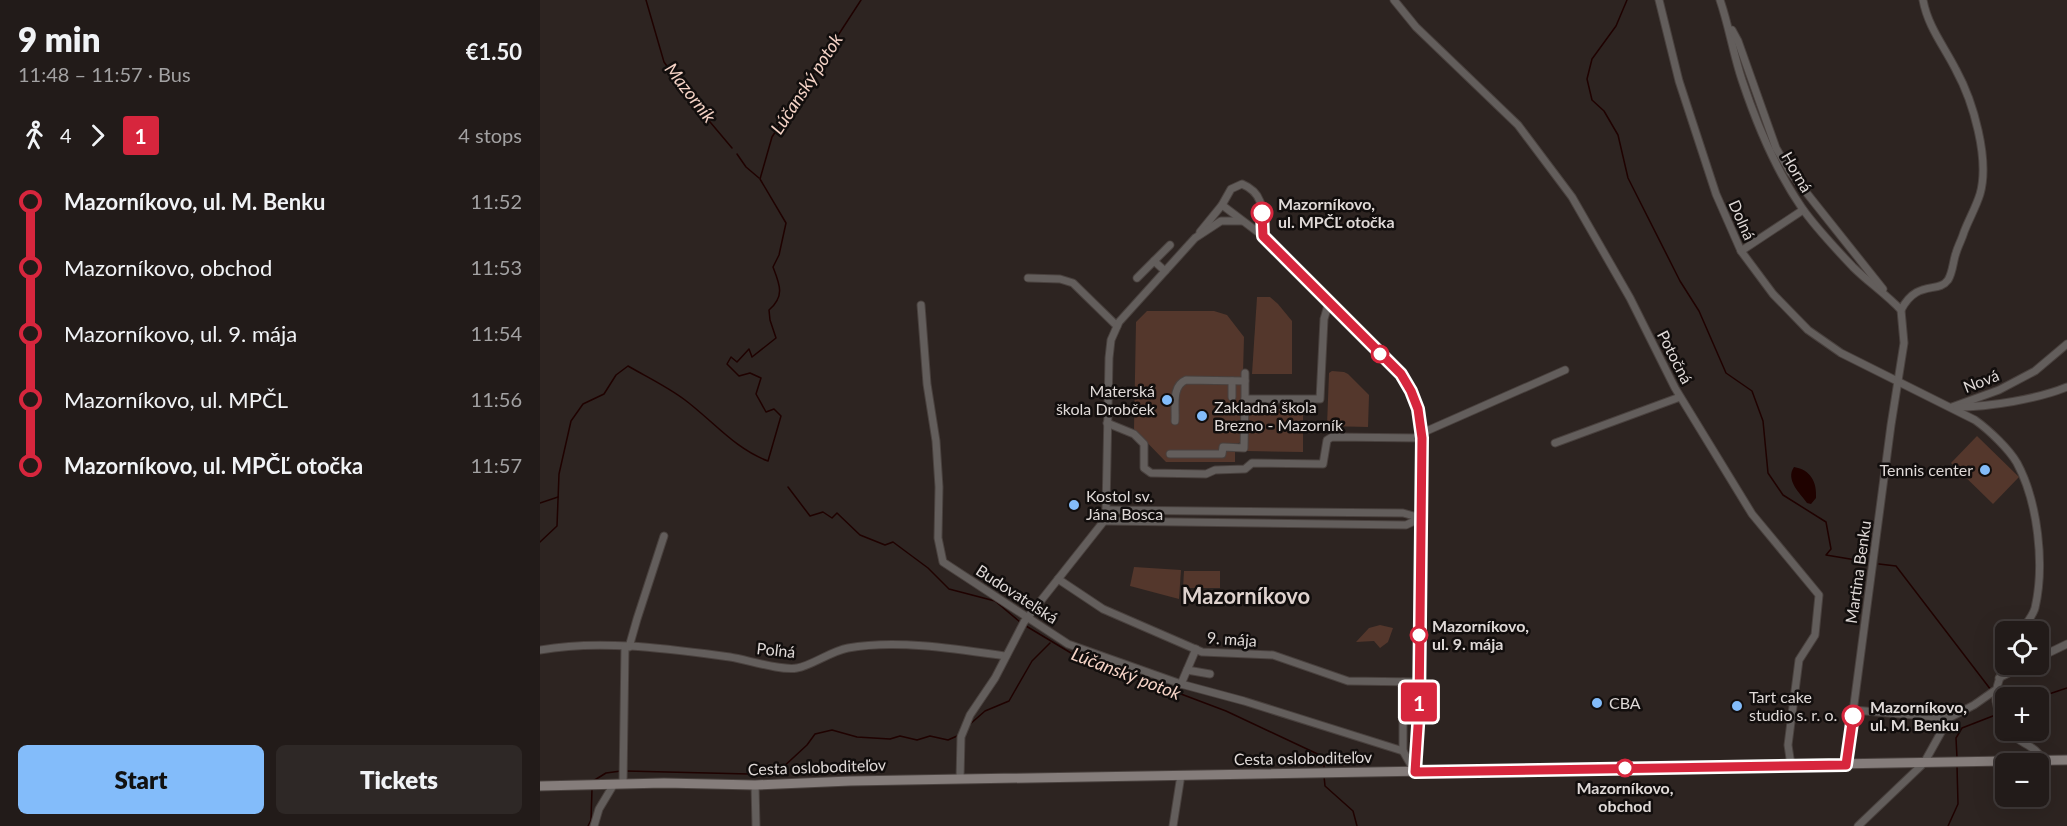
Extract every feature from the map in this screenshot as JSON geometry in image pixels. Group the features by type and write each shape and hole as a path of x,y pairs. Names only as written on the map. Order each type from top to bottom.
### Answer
{"main road":[{"name":"Cesta osloboditeľov","path":"2049,761 2067,760"},
{"name":"Cesta osloboditeľov","path":"540,786 755,785 960,779 1995,762"}],"street":[{"name":"Potočná","path":"1394,0 1416,27 1518,125 1572,197 1630,298 1680,397 1752,514 1819,595 1815,635 1799,660 1788,744 1791,765"},
{"name":"Dolná","path":"1659,0 1686,104 1716,194 1741,251 1773,294 1808,330 1841,352 1898,382"},
{"name":"Horná","path":"1720,0 1729,25 1742,79 1767,148 1782,177 1803,210 1854,267 1893,301"},
{"path":"1898,382 1904,343 1900,310 1906,299 1920,289 1941,285 1948,280 1956,253 1980,193 1983,173 1982,152 1969,101 1956,70 1935,36 1923,0"},
{"name":"Horná","path":"1729,25 1738,41 1776,148 1790,172 1900,310"},
{"path":"960,779 961,737 970,715 995,678 1024,623 1104,521 1109,358 1111,340 1119,322 1195,238 1222,205 1231,189 1242,184 1254,189 1259,197 1263,236"},
{"path":"1222,205 1263,236 1404,378 1418,409 1422,436 1415,772"},
{"path":"1741,251 1803,210"},
{"path":"1195,238 1221,221 1242,222"},
{"path":"1137,278 1170,245"},
{"path":"1154,261 1165,271"},
{"path":"1028,279 1060,279 1072,283 1117,327"},
{"path":"1245,399 1320,399 1324,319 1329,302"},
{"name":"Budovateľská","path":"921,305 927,384 936,441 939,487 938,538 943,562 1024,623 1068,644 1180,684 1244,701 1403,751"},
{"name":"Nová","path":"1898,382 1952,407 1999,390 2035,371 2067,344"},
{"path":"1107,423 1134,434 1144,444 1144,468 1151,473 1206,474 1215,470 1245,469 1252,463 1323,464 1327,440 1332,437 1422,436 1565,370"},
{"path":"1170,454 1222,454 1223,447 1244,448 1245,372"},
{"path":"1175,421 1176,388 1180,383 1186,380 1245,381"},
{"path":"1232,381 1232,397"},
{"name":"Martina Benku","path":"1846,765 1898,382"},
{"path":"1952,407 1978,407 2055,392 2067,387"},
{"path":"1555,443 1680,397"},
{"path":"1952,407 1986,428 2016,461 2035,511 2038,545 2034,611 2027,621"},
{"path":"1106,510 1403,513 1420,518"},
{"path":"1104,521 1406,525 1420,518"},
{"path":"594,826 599,809 618,784 627,647 664,536"},
{"name":"9. mája","path":"1058,579 1103,609 1202,652 1273,655 1347,681 1418,682"},
{"name":"Poľná","path":"540,650 589,644 732,658 798,668 847,648 880,645 948,648 1006,656"},
{"path":"2049,653 2067,644"},
{"path":"1180,684 1196,650"},
{"path":"1187,669 1210,674"},
{"path":"1995,697 1994,691 2000,675"},
{"path":"1999,678 2005,675"},
{"path":"1402,682 1403,751 1415,772"},
{"path":"1853,710 1949,718 1994,691"},
{"path":"1858,826 1924,763 1949,718"},
{"path":"2021,741 2040,753"},
{"path":"1173,826 1181,775"},
{"path":"755,785 756,826"}],"shaded area":[{"path":"1257,297 1270,297 1292,321 1292,374 1252,374"},
{"path":"1147,311 1214,311 1227,315 1244,337 1243,373 1239,380 1243,388 1242,442 1235,444 1235,462 1166,462 1134,429 1136,322"},
{"path":"1332,371 1348,374 1369,395 1368,427 1327,426 1329,373"},
{"path":"1247,409 1303,409 1303,452 1246,451"},
{"name":"Tennis center","path":"1977,436 2019,477 1993,504 1951,463"},
{"path":"1794,467 1809,474 1814,482 1816,498 1811,504 1807,503 1797,491 1792,481"},
{"path":"1134,567 1181,570 1179,599 1130,586"},
{"path":"1184,571 1220,571 1220,588 1183,588"},
{"path":"1380,625 1393,628 1388,642 1380,648 1374,641 1356,642 1369,628"}],"waterway":[{"name":"Mazorník","path":"646,0 664,62 689,97 732,148"},
{"name":"Lúčanský potok","path":"540,542 557,526 559,474 571,421 583,404 604,394 616,375 628,366 665,386 735,442 768,461 781,416 774,409 766,412 756,394 761,378 750,373 739,376 727,364 731,357 737,362 749,349 752,357 776,338 769,310 777,300 780,290 773,267 779,255 786,223 760,179 772,137 861,0"},
{"path":"1627,0 1616,26 1592,59 1587,79 1592,100 1604,111 1618,135 1628,178 1680,281 1699,311 1726,373 1752,391 1763,421 1768,473 1783,495 1826,522 1831,549 1826,555 1868,562"},
{"name":"Mazorník","path":"737,154 746,167 759,178"},
{"name":"Lúčanský potok","path":"788,487 810,516 823,512 832,518 837,513 860,535 885,545 893,542 928,568 949,589 995,601 1020,622"},
{"path":"540,503 558,497"},
{"path":"1879,564 1896,566 1991,690"},
{"name":"Lúčanský potok","path":"1026,626 1081,659 1226,711 1324,757 1324,768"},
{"path":"969,725 985,711 1009,701 1032,661 1050,643"},
{"path":"2049,694 2067,688"},
{"path":"1957,758 1956,738 1962,728 1995,715"},
{"path":"626,771 749,774 780,770 807,745 815,734 832,730 857,737 890,739 900,736 917,740 930,736 948,740 957,736"},
{"path":"1948,826 1958,804 1957,766"},
{"path":"593,781 606,773 621,771"},
{"name":"Lúčanský potok","path":"1324,776 1325,786 1353,811 1357,826"},
{"path":"588,826 591,820 592,789"}],"bus line":[{"name":"1","path":"1262,213 1263,236 1397,370 1411,391 1418,409 1422,438 1419,711 1415,772 1846,765 1853,716"}],"place":[{"name":"Mazorníkovo, ul. MPČĽ otočka","path":"1262,213"},
{"name":"Materská škola Drobček","path":"1167,400"},
{"name":"Zakladná škola Brezno - Mazorník","path":"1202,416"},
{"name":"Tennis center","path":"1985,470"},
{"name":"Kostol sv. Jána Bosca","path":"1074,505"},
{"name":"Mazorníkovo, ul. 9. mája","path":"1419,635"},
{"name":"CBA","path":"1597,703"},
{"name":"Tart cake studio s. r. o.","path":"1737,706"},
{"name":"Mazorníkovo, ul. M. Benku","path":"1853,716"},
{"name":"Mazorníkovo, obchod","path":"1625,768"}],"district":[{"name":"Mazorníkovo","path":"1246,596"}]}
